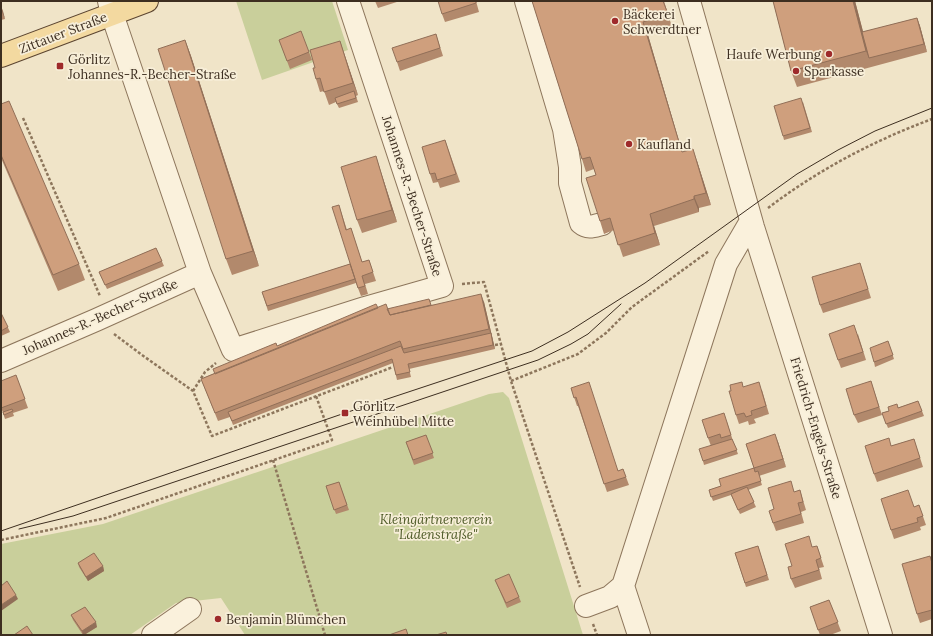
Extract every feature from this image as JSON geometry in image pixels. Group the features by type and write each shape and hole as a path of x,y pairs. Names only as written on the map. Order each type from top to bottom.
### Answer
{"main road":[{"name":"Zittauer Straße","path":"1,56 110,8 147,1"}],"street":[{"name":"Johannes-R.-Becher-Straße","path":"233,350 365,308 442,286 348,1"},
{"path":"526,1 564,129 570,167 570,183 581,222 585,226 590,227 602,224"},
{"name":"Friedrich-Engels-Straße","path":"689,1 751,221 881,635"},
{"path":"110,8 200,273 233,350"},
{"path":"586,606 610,597 623,586 726,264 751,221"},
{"name":"Johannes-R.-Becher-Straße","path":"1,361 200,273"},
{"path":"623,586 639,635"},
{"path":"153,635 190,609"}],"path":[{"path":"23,118 102,317 142,355 193,391 212,436 393,367"},
{"path":"442,286 484,282 511,381 586,606"},
{"path":"495,345 501,344"},
{"path":"193,391 205,372 233,350"},
{"path":"1,540 106,518 332,440 316,396"},
{"path":"273,460 325,635"}],"green space":[{"path":"236,1 332,1 348,50 262,80"},
{"name":"Kleingärtnerverein \"Ladenstraße\"","path":"503,392 509,398 583,635 245,635 221,598 176,603 130,635 1,635 1,544 103,524 489,394"}],"building":[{"path":"438,1 476,1 476,3 442,14"},
{"name":"Kaufland","path":"532,1 663,1 668,14 643,22 682,152 693,149 706,193 694,196 694,199 650,214 655,233 618,245 610,218 600,221 586,178 596,175 590,157 582,159"},
{"name":"Haufe Werbung","path":"773,1 853,1 866,51 791,71"},
{"path":"917,18 924,44 869,58 862,32"},
{"path":"301,31 309,52 287,61 279,40"},
{"path":"436,34 440,48 397,62 392,48"},
{"path":"185,40 253,251 226,259 158,49"},
{"path":"340,41 353,83 324,92 320,78 316,79 313,68 315,68 310,50"},
{"path":"354,91 356,98 337,104 335,98"},
{"path":"801,98 810,128 783,136 774,106"},
{"path":"9,101 79,264 53,275 1,155 1,104"},
{"path":"445,140 456,174 437,180 435,173 430,174 422,147"},
{"path":"376,156 392,210 357,220 341,167"},
{"path":"339,205 346,230 351,228 362,262 369,260 373,272 362,276 365,286 358,288 332,207"},
{"path":"156,248 162,261 105,285 99,272"},
{"path":"860,263 868,289 820,305 812,277"},
{"path":"350,264 355,279 267,306 262,292"},
{"path":"481,294 489,329 403,349 400,341 215,413 201,379 386,304 390,315"},
{"path":"429,299 431,305 390,315 387,309"},
{"path":"376,304 378,308 215,374 213,369 276,343 277,346"},
{"path":"1,313 8,327 1,331"},
{"path":"854,325 863,352 838,360 829,334"},
{"path":"491,333 493,345 408,364 410,372 396,375 392,359 232,421 228,412 401,346 404,353"},
{"path":"888,341 893,355 874,362 870,348"},
{"path":"16,375 25,399 1,408 1,381"},
{"path":"871,381 879,407 854,415 846,389"},
{"path":"589,382 618,471 623,469 626,477 604,484 576,397 574,398 571,388"},
{"path":"742,382 743,387 759,382 766,406 751,411 752,415 746,417 744,413 736,415 729,391 731,391 730,385"},
{"path":"918,401 922,411 886,424 882,413 889,411 888,407 897,404 898,408"},
{"path":"12,409 13,411 4,415 3,412"},
{"path":"724,413 731,435 721,438 720,434 708,438 702,420"},
{"path":"775,434 783,459 754,468 746,444"},
{"path":"426,435 433,453 413,460 406,442"},
{"path":"889,438 891,446 914,439 920,458 874,474 865,446"},
{"path":"732,439 737,450 703,461 699,449"},
{"path":"754,468 755,472 758,471 761,481 711,497 709,490 721,486 719,479"},
{"path":"791,481 794,492 800,490 803,502 798,503 801,514 773,523 769,511 774,509 768,488"},
{"path":"339,482 347,505 334,510 326,486"},
{"path":"747,487 754,502 738,510 731,494"},
{"path":"908,490 914,507 919,505 923,516 917,518 918,522 891,530 881,499"},
{"path":"809,536 812,547 817,546 821,558 816,560 819,570 791,579 788,567 792,566 785,544"},
{"path":"758,546 767,575 745,583 735,553"},
{"path":"94,553 103,566 86,577 78,563"},
{"path":"930,556 932,563 932,610 917,614 902,564"},
{"path":"509,574 519,597 506,603 495,580"},
{"path":"7,581 16,595 1,605 1,586"},
{"path":"829,600 838,622 818,630 810,607"},
{"path":"85,607 96,622 82,631 71,615"},
{"path":"27,626 33,635 14,635"},
{"path":"406,629 408,635 389,635"},
{"path":"446,632 447,635 436,635"}],"tram line":[{"path":"1,531 345,413 532,351 568,332 645,283 797,174 838,150 875,131 932,108"},
{"path":"19,529 73,516 538,360 588,334 621,304"}],"place":[{"name":"Bäckerei Schwerdtner","path":"615,21"},
{"name":"Haufe Werbung","path":"829,54"},
{"name":"Görlitz Johannes-R.-Becher-Straße","path":"60,66"},
{"name":"Sparkasse","path":"796,71"},
{"name":"Kaufland","path":"629,144"},
{"name":"Görlitz Weinhübel Mitte","path":"345,413"},
{"name":"Benjamin Blümchen","path":"218,619"}]}
